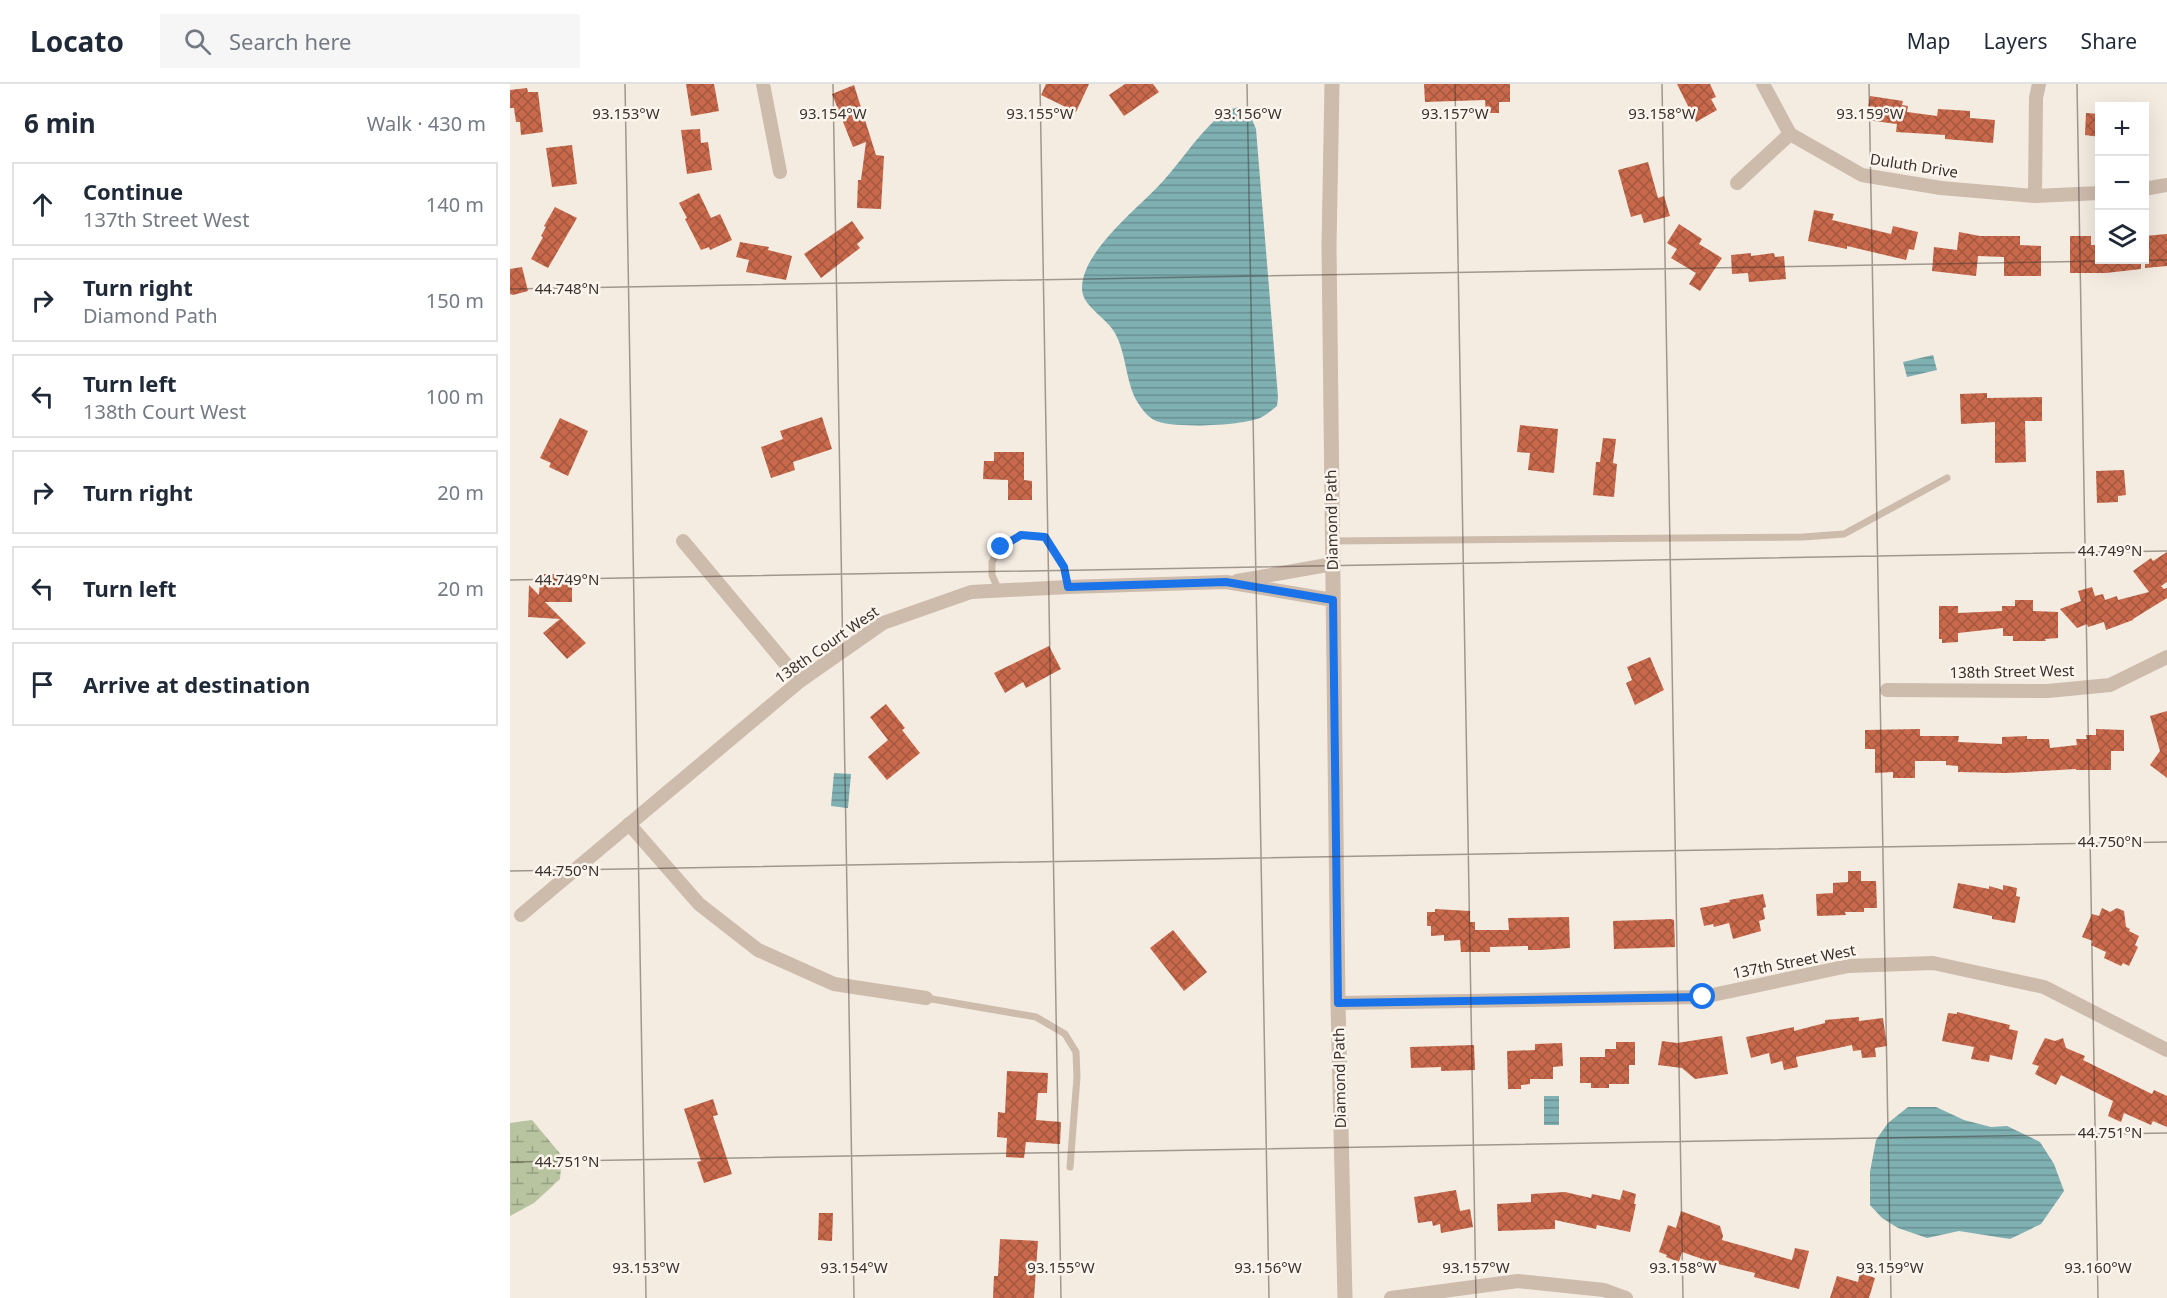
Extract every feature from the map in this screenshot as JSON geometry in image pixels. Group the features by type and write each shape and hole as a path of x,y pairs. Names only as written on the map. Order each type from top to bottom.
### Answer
{"street":[{"path":"763,84 780,172"},
{"name":"Diamond Path","path":"1322,84 1329,246"},
{"name":"Diamond Path","path":"1332,84 1329,246 1332,541 1338,1003 1345,1298"},
{"path":"1737,183 1790,134 1763,84"},
{"path":"2035,196 2036,98 2039,84"},
{"name":"Duluth Drive","path":"1790,134 1862,175 1941,188 2035,196 2095,193"},
{"path":"2149,188 2167,185"},
{"path":"683,541 800,681"},
{"name":"138th Court West","path":"521,915 800,681 883,623 971,592 1226,582 1333,564"},
{"name":"138th Court West","path":"1226,582 1333,600"},
{"name":"138th Street West","path":"1887,690 2048,691 2110,685 2167,657"},
{"path":"629,824 699,904 758,950 834,984 926,998"},
{"name":"137th Street West","path":"1338,1003 1703,997 1848,966 1933,963 2044,987 2167,1050"},
{"path":"1391,1298 1518,1281 1604,1290 1626,1298"}],"lane":[{"path":"1332,541 1803,537 1844,534 1947,478"},
{"path":"999,591 992,575 992,562 1001,547 1021,535 1045,537 1064,567 1068,587"},
{"path":"926,998 1036,1017 1065,1034 1076,1052 1077,1077 1070,1167"}],"green space":[{"path":"532,1120 562,1156 560,1179 534,1203 510,1216 510,1123"}],"water":[{"path":"1241,107 1248,110 1256,129 1277,406 1262,417 1240,423 1176,425 1163,423 1154,420 1138,403 1118,338 1085,299 1082,287 1085,273 1102,244 1164,180 1207,128 1223,113"},
{"path":"1933,355 1937,370 1907,377 1903,362"},
{"path":"834,773 851,774 848,808 831,806"},
{"path":"1544,1096 1559,1096 1559,1125 1544,1125"},
{"path":"1908,1107 1936,1107 1964,1120 1991,1127 2007,1126 2040,1142 2054,1164 2064,1191 2041,1224 2010,1239 1959,1231 1927,1238 1898,1228 1882,1218 1870,1205 1870,1172 1876,1140 1888,1123"}],"building":[{"path":"686,84 714,84 719,111 691,116"},
{"path":"1046,84 1089,84 1076,112 1041,95"},
{"path":"1125,84 1153,84 1159,92 1124,116 1109,95"},
{"path":"1424,84 1510,84 1510,102 1499,102 1499,113 1486,113 1485,100 1425,102"},
{"path":"1677,84 1710,84 1716,97 1711,99 1717,110 1696,122"},
{"path":"854,85 876,155 884,156 881,209 857,208 858,180 861,180 866,142 853,147 832,94"},
{"path":"527,88 528,92 538,92 543,132 521,135 520,122 516,122 514,108 510,108 510,90"},
{"path":"1870,96 1903,101 1902,105 1908,106 1907,112 1937,116 1938,109 1970,111 1970,118 1995,120 1993,143 1945,139 1945,135 1896,132 1897,124 1866,120"},
{"path":"2086,113 2095,114 2095,136 2085,135"},
{"path":"700,129 701,143 708,142 712,170 687,174 681,130"},
{"path":"572,145 577,184 552,187 546,148"},
{"path":"1648,162 1658,198 1664,196 1670,216 1644,223 1641,214 1631,217 1618,170"},
{"path":"699,193 711,218 720,214 732,240 710,250 709,247 701,250 679,203"},
{"path":"555,207 577,218 548,268 531,259 543,237 541,236 546,227 544,226"},
{"path":"1814,210 1834,214 1832,220 1891,234 1893,226 1918,232 1914,250 1909,249 1906,260 1847,246 1847,249 1808,241"},
{"path":"852,221 864,238 857,244 860,248 821,278 804,254"},
{"path":"1679,224 1702,239 1699,244 1722,258 1700,291 1689,284 1696,273 1671,258 1677,249 1667,243"},
{"path":"1959,232 1980,236 2020,236 2020,245 2041,246 2041,276 2004,276 2004,257 1978,256 1976,276 1932,271 1934,247 1957,250"},
{"path":"2167,234 2167,266 2145,268 2145,264 2149,264 2149,236"},
{"path":"2070,236 2091,236 2091,245 2095,245 2095,264 2141,264 2141,269 2106,273 2070,273"},
{"path":"740,242 769,247 768,250 792,256 786,280 746,272 749,260 736,257"},
{"path":"1751,253 1751,256 1774,253 1775,257 1784,256 1786,279 1749,282 1748,273 1732,274 1731,255"},
{"path":"522,267 528,291 510,294 510,269"},
{"path":"1987,393 1987,398 2042,397 2042,421 2025,421 2026,462 1995,463 1995,422 1961,424 1960,394"},
{"path":"822,417 832,449 793,462 795,470 771,478 761,447 783,439 780,431"},
{"path":"560,418 588,431 568,476 549,467 551,463 540,458"},
{"path":"1520,425 1558,429 1554,473 1528,470 1530,453 1517,452"},
{"path":"1603,438 1616,439 1613,463 1617,464 1614,497 1593,495 1596,462 1600,462"},
{"path":"994,452 1024,452 1024,480 1032,481 1032,500 1008,500 1008,480 983,479 984,461 994,461"},
{"path":"2124,470 2126,495 2118,496 2118,502 2097,503 2096,471"},
{"path":"2167,552 2167,582 2161,586 2164,589 2167,588 2167,598 2133,620 2106,630 2104,622 2077,628 2060,609 2081,601 2078,591 2092,587 2095,596 2103,594 2105,600 2117,596 2118,600 2149,592 2133,571 2151,558 2153,561"},
{"path":"540,574 572,574 572,602 545,602 586,643 567,659 543,633 560,619 528,617 529,585 539,595"},
{"path":"2015,600 2033,600 2033,611 2058,612 2058,638 2045,639 2046,641 2013,641 2013,636 2003,636 2003,628 1958,633 1958,642 1942,643 1942,639 1939,639 1939,606 1958,606 1958,613 2002,611 2002,606 2015,606"},
{"path":"1049,646 1061,669 1026,688 1023,682 1005,693 994,673"},
{"path":"1650,657 1664,690 1635,705 1626,683 1632,680 1627,667"},
{"path":"886,704 905,728 902,730 920,753 887,780 868,757 888,740 870,717"},
{"path":"2167,711 2167,778 2150,765 2160,751 2150,716"},
{"path":"1920,729 1920,736 1959,736 1958,742 2002,744 2002,737 2027,736 2027,739 2049,739 2050,748 2077,745 2076,739 2087,739 2086,735 2096,735 2096,729 2124,730 2124,751 2111,751 2111,770 1958,772 1958,766 1946,765 1946,761 1915,761 1915,778 1893,778 1893,772 1875,773 1875,749 1865,749 1865,730"},
{"path":"1848,871 1861,871 1861,881 1876,881 1877,908 1864,908 1864,912 1845,912 1846,915 1817,916 1816,894 1833,893 1833,883 1848,882"},
{"path":"1958,883 1989,889 1989,886 2003,890 2003,885 2017,888 2016,896 2020,897 2015,923 1953,908"},
{"path":"1763,894 1766,907 1763,908 1765,919 1759,921 1761,931 1733,939 1729,923 1714,927 1713,924 1704,926 1700,908"},
{"path":"2102,908 2110,912 2117,908 2124,911 2126,927 2139,936 2135,945 2138,947 2129,966 2123,963 2121,966 2104,958 2106,952 2091,945 2093,941 2082,937 2092,914 2099,916"},
{"path":"1435,909 1470,911 1470,922 1475,922 1475,930 1509,930 1508,918 1569,917 1570,948 1528,950 1528,946 1490,947 1490,952 1461,952 1460,940 1444,941 1444,935 1431,936 1431,926 1427,926 1427,912 1435,912"},
{"path":"1674,920 1675,947 1614,949 1613,921"},
{"path":"1173,930 1207,972 1184,991 1150,948"},
{"path":"1957,1012 2010,1025 2009,1029 2018,1031 2012,1060 1990,1055 1989,1062 1971,1059 1974,1047 1942,1041 1948,1013 1957,1014"},
{"path":"1859,1017 1859,1021 1883,1018 1887,1046 1875,1048 1876,1057 1862,1058 1861,1050 1853,1051 1852,1045 1796,1057 1798,1067 1784,1070 1782,1061 1771,1064 1769,1053 1751,1058 1746,1037 1794,1027 1794,1031 1825,1023 1825,1020"},
{"path":"1722,1036 1728,1074 1695,1079 1682,1068 1658,1065 1662,1041 1677,1043"},
{"path":"2045,1038 2055,1041 2063,1038 2066,1048 2085,1056 2083,1060 2152,1094 2154,1090 2167,1096 2167,1127 2153,1121 2151,1125 2124,1113 2121,1122 2108,1116 2113,1101 2061,1075 2056,1085 2035,1074 2039,1066 2032,1064"},
{"path":"1616,1042 1635,1042 1635,1065 1629,1065 1629,1084 1609,1084 1609,1088 1591,1088 1591,1083 1580,1083 1580,1057 1605,1057 1605,1049 1616,1049"},
{"path":"1562,1043 1563,1066 1553,1067 1553,1079 1530,1079 1530,1084 1521,1085 1521,1089 1508,1089 1507,1051 1535,1050 1535,1044"},
{"path":"1474,1045 1475,1070 1441,1071 1441,1067 1411,1068 1410,1047"},
{"path":"1007,1071 1048,1073 1047,1093 1038,1093 1036,1120 1061,1122 1060,1144 1026,1142 1024,1158 1006,1157 1007,1138 997,1137 998,1112 1005,1113"},
{"path":"713,1099 718,1115 713,1116 732,1174 704,1183 697,1162 701,1161 684,1109"},
{"path":"1456,1190 1460,1211 1470,1209 1473,1227 1441,1233 1440,1224 1433,1226 1432,1221 1418,1223 1414,1197"},
{"path":"1623,1190 1636,1194 1630,1232 1597,1225 1596,1229 1555,1220 1555,1229 1498,1231 1497,1204 1531,1202 1531,1194 1565,1192 1591,1198 1592,1194 1620,1200"},
{"path":"1681,1211 1720,1226 1722,1240 1792,1260 1795,1248 1809,1251 1799,1289 1754,1277 1755,1273 1682,1252 1679,1262 1666,1257 1667,1255 1659,1252 1668,1225 1676,1228"},
{"path":"819,1213 833,1213 832,1241 818,1240"},
{"path":"1000,1239 1038,1241 1034,1298 993,1298 994,1276 998,1276"},
{"path":"1860,1273 1875,1278 1869,1298 1830,1298 1837,1276 1858,1282"}],"route":[{"path":"1001,547 1021,535 1045,537 1064,567 1068,587 1226,582 1333,600 1338,1003 1703,997"}]}
